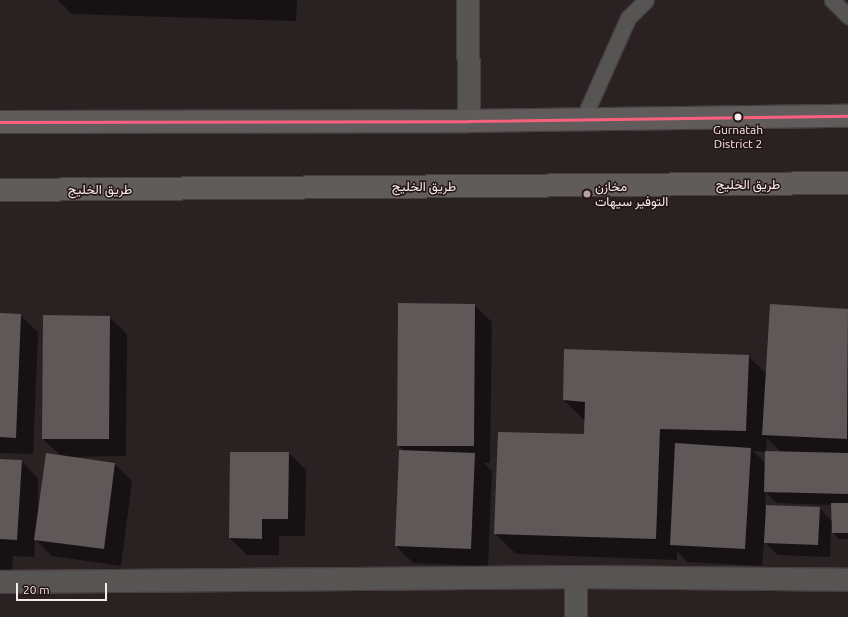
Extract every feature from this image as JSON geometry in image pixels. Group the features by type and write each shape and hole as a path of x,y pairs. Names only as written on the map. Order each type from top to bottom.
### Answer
{"main road":[{"path":"0,122 469,121 848,116"},
{"name":"طريق الخليج","path":"0,190 848,183"}],"street":[{"path":"468,0 469,121"},
{"path":"0,582 576,577 848,580"},
{"path":"576,577 576,617"}],"lane":[{"path":"583,119 628,18 646,0"},
{"path":"832,0 848,16"}],"building":[{"path":"398,303 475,304 474,446 397,446"},
{"path":"770,304 848,309 847,439 762,435"},
{"path":"0,313 21,314 16,438 0,437"},
{"path":"43,315 110,316 109,439 42,439"},
{"path":"564,349 749,355 746,431 660,429 656,539 494,534 498,432 584,434 585,402 563,400"},
{"path":"675,443 751,448 745,549 670,545"},
{"path":"399,450 475,453 471,549 395,546"},
{"path":"765,451 848,453 848,494 764,492"},
{"path":"230,452 289,452 288,519 262,519 262,539 229,538"},
{"path":"46,453 115,463 104,549 34,540"},
{"path":"0,459 22,460 17,540 0,539"},
{"path":"831,503 848,503 848,533 832,533"},
{"path":"766,505 820,507 818,545 764,543"}],"transit line":[{"path":"0,122 469,121 848,116"}],"place":[{"name":"Gurnatah District 2","path":"738,117"},
{"name":"مخازن التوفير سيهات","path":"587,194"}]}
